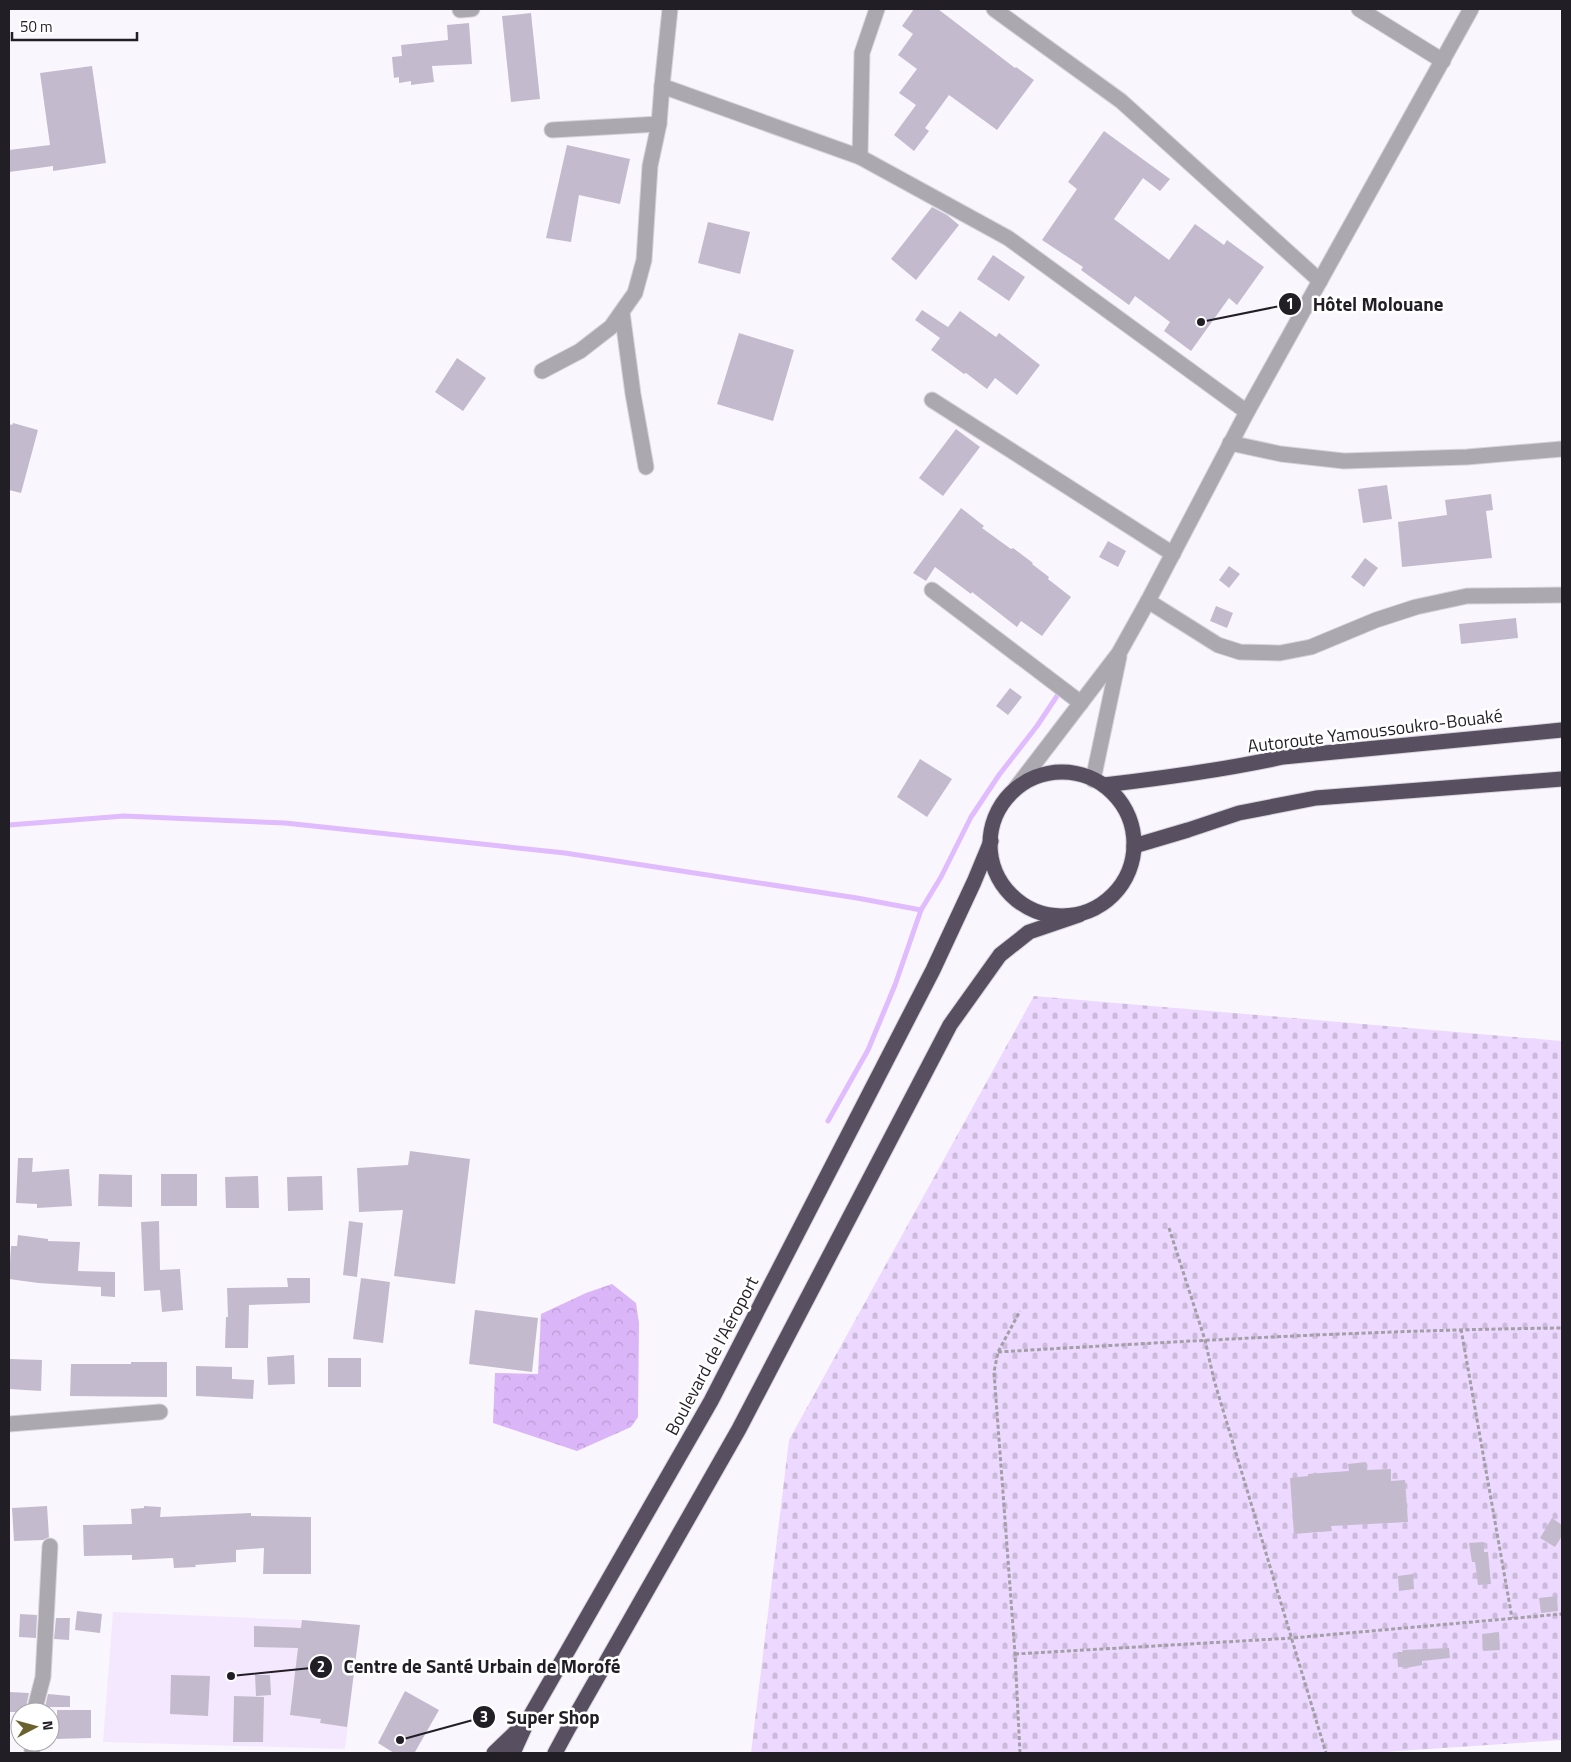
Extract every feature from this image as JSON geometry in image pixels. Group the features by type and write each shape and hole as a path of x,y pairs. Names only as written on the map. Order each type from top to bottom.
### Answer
{"highway":[{"name":"Autoroute Yamoussoukro-Bouaké","path":"1099,783 1156,779 1282,757 1562,730"},
{"path":"555,1753 739,1429 950,1025 1000,955 1029,932 1079,915 1101,905 1118,890 1130,869 1134,846 1131,823 1121,802 1099,783 1083,775 1059,772 1036,777 1015,789 1002,804 994,822 990,841 993,863 1002,883 1016,900 1036,911 1050,915 1079,915"},
{"path":"1134,846 1239,813 1316,798 1562,779"},
{"name":"Boulevard de l'Aéroport","path":"513,1753 528,1720 711,1401 933,970 974,882 990,841"},
{"path":"494,1753 528,1720"},
{"path":"566,1753 568,1728"}],"street":[{"path":"542,371 580,351 611,327 635,294 644,260 650,166 659,124 670,9"},
{"path":"860,157 862,53 876,9"},
{"path":"994,9 1121,101 1320,281"},
{"path":"1359,9 1443,61"},
{"path":"1015,789 1120,653 1230,443 1471,9"},
{"path":"662,86 860,157 1008,238 1247,412"},
{"path":"552,130 659,124"},
{"path":"622,312 633,394 646,467"},
{"path":"932,400 1173,554"},
{"path":"1230,443 1281,454 1344,461 1467,457 1562,449"},
{"path":"932,590 1081,703"},
{"path":"1148,601 1218,645 1240,652 1280,653 1311,647 1376,620 1416,607 1467,596 1562,596"},
{"path":"1099,783 1120,653"},
{"path":"9,1424 160,1412"},
{"path":"37,1702 43,1677 50,1546"}],"path":[{"path":"1169,1228 1205,1340 1214,1380 1326,1753"},
{"path":"1020,1311 998,1352 994,1372 1015,1654 1020,1753"},
{"path":"998,1352 1205,1340 1461,1329 1562,1328"},
{"path":"1461,1329 1512,1618"},
{"path":"1015,1654 1292,1638 1562,1614"}],"shaded area":[{"path":"113,1612 302,1620 360,1625 345,1749 103,1742"}],"green space":[{"path":"1034,996 1562,1041 1562,1740 1369,1753 751,1753 789,1440"},
{"path":"612,1284 636,1303 639,1323 638,1417 631,1427 577,1451 493,1423 495,1373 538,1374 541,1314 586,1293"}],"building":[{"path":"914,9 938,9 1015,68 1034,80 997,130 949,95 925,128 929,131 914,151 894,135 916,105 899,93 917,69 898,55 913,34 902,26"},
{"path":"531,13 540,99 511,102 502,16"},
{"path":"469,23 472,64 432,66 434,82 411,85 411,81 399,83 399,77 394,78 392,57 402,56 401,45 448,40 447,25"},
{"path":"92,66 106,163 53,171 53,166 9,172 9,150 50,145 40,73"},
{"path":"1104,131 1170,179 1160,191 1143,178 1114,219 1169,260 1195,224 1224,245 1227,240 1264,267 1237,305 1229,298 1191,351 1164,331 1170,322 1135,296 1129,305 1081,270 1083,267 1042,240 1077,189 1068,182"},
{"path":"567,145 630,159 620,204 579,195 571,242 546,238"},
{"path":"932,207 947,215 959,225 916,280 891,259"},
{"path":"708,222 750,232 740,274 698,263"},
{"path":"993,255 1025,277 1009,301 977,279"},
{"path":"922,310 948,327 960,311 996,337 999,333 1040,365 1017,395 995,378 987,389 931,350 940,338 915,320"},
{"path":"739,333 794,350 773,421 717,404"},
{"path":"457,358 486,378 463,411 435,392"},
{"path":"13,423 38,430 21,493 9,490 9,424 12,425"},
{"path":"956,429 980,447 943,496 919,478"},
{"path":"1387,485 1392,519 1363,523 1358,489"},
{"path":"1491,494 1493,510 1486,511 1492,558 1402,567 1398,522 1447,515 1445,500"},
{"path":"961,508 984,526 982,528 1033,563 1049,577 1048,579 1071,597 1042,636 1021,621 1017,627 972,592 971,594 935,567 926,581 913,573"},
{"path":"1108,541 1126,551 1118,567 1099,557"},
{"path":"1365,558 1378,568 1364,587 1351,577"},
{"path":"1229,566 1240,574 1229,588 1219,580"},
{"path":"1216,606 1233,613 1227,628 1210,621"},
{"path":"1516,618 1518,638 1461,644 1459,624"},
{"path":"1010,688 1022,697 1008,715 996,706"},
{"path":"920,759 952,779 927,817 897,797"},
{"path":"410,1151 470,1159 455,1284 394,1276 403,1210 359,1212 357,1168 408,1165"},
{"path":"18,1158 33,1158 32,1172 69,1169 72,1206 37,1208 37,1204 16,1203"},
{"path":"99,1174 132,1175 132,1207 98,1206"},
{"path":"161,1174 197,1174 197,1206 161,1206"},
{"path":"258,1176 259,1208 226,1208 225,1177"},
{"path":"322,1176 323,1210 288,1211 287,1177"},
{"path":"159,1221 160,1270 180,1269 183,1310 162,1312 160,1290 144,1291 141,1222"},
{"path":"349,1221 363,1223 357,1277 343,1275"},
{"path":"18,1235 48,1239 48,1241 80,1242 78,1271 115,1272 115,1297 101,1296 101,1287 9,1279 11,1246 17,1246"},
{"path":"287,1278 310,1278 310,1303 249,1305 248,1348 225,1348 226,1317 228,1317 227,1288 288,1287"},
{"path":"361,1278 390,1282 383,1343 353,1339"},
{"path":"475,1310 538,1318 532,1372 469,1364"},
{"path":"294,1355 295,1384 268,1385 267,1357"},
{"path":"328,1358 361,1358 361,1387 328,1387"},
{"path":"9,1359 42,1360 41,1391 9,1389"},
{"path":"131,1362 167,1362 167,1397 70,1396 71,1364 131,1364"},
{"path":"196,1366 232,1367 232,1379 254,1380 253,1399 196,1396"},
{"path":"1366,1462 1367,1470 1391,1469 1391,1481 1405,1480 1408,1522 1331,1526 1332,1531 1294,1534 1290,1478 1308,1476 1308,1474 1349,1471 1348,1464"},
{"path":"47,1506 49,1537 43,1540 14,1541 12,1508"},
{"path":"144,1506 161,1507 160,1517 251,1513 251,1516 311,1517 311,1574 263,1574 264,1548 236,1550 236,1562 174,1568 173,1558 132,1560 132,1555 84,1556 83,1525 132,1524 131,1509 144,1508"},
{"path":"1552,1518 1562,1525 1562,1536 1555,1547 1540,1538"},
{"path":"1484,1542 1484,1552 1488,1552 1491,1584 1478,1585 1475,1562 1472,1562 1469,1543"},
{"path":"1413,1574 1414,1589 1399,1591 1398,1576"},
{"path":"1557,1596 1558,1611 1541,1613 1539,1598"},
{"path":"77,1611 102,1614 100,1633 75,1630"},
{"path":"20,1614 37,1615 36,1638 19,1637"},
{"path":"56,1618 70,1618 69,1640 54,1639"},
{"path":"302,1620 360,1625 347,1727 320,1723 321,1719 290,1715 298,1648 254,1647 254,1626 301,1628"},
{"path":"1499,1632 1500,1650 1483,1651 1482,1634"},
{"path":"1449,1648 1450,1658 1422,1661 1422,1665 1406,1668 1398,1667 1397,1652 1403,1652 1402,1650"},
{"path":"171,1675 210,1676 208,1716 170,1714"},
{"path":"255,1675 270,1675 271,1695 256,1696"},
{"path":"405,1691 439,1710 415,1752 394,1753 378,1743"},
{"path":"9,1692 29,1693 27,1702 10,1702 9,1712"},
{"path":"48,1694 70,1696 70,1707 60,1707 60,1702 46,1702"},
{"path":"234,1696 264,1697 263,1742 233,1742"},
{"path":"60,1710 91,1710 91,1738 60,1739"}],"waterway":[{"path":"828,1121 868,1050 895,985 921,910 941,877 971,817 1061,690"},
{"path":"9,825 124,816 285,823 565,853 857,898 921,910"}],"place":[{"name":"Hôtel Molouane","path":"1201,322"},
{"name":"Centre de Santé Urbain de Morofé","path":"231,1676"},
{"name":"Super Shop","path":"400,1740"}]}
